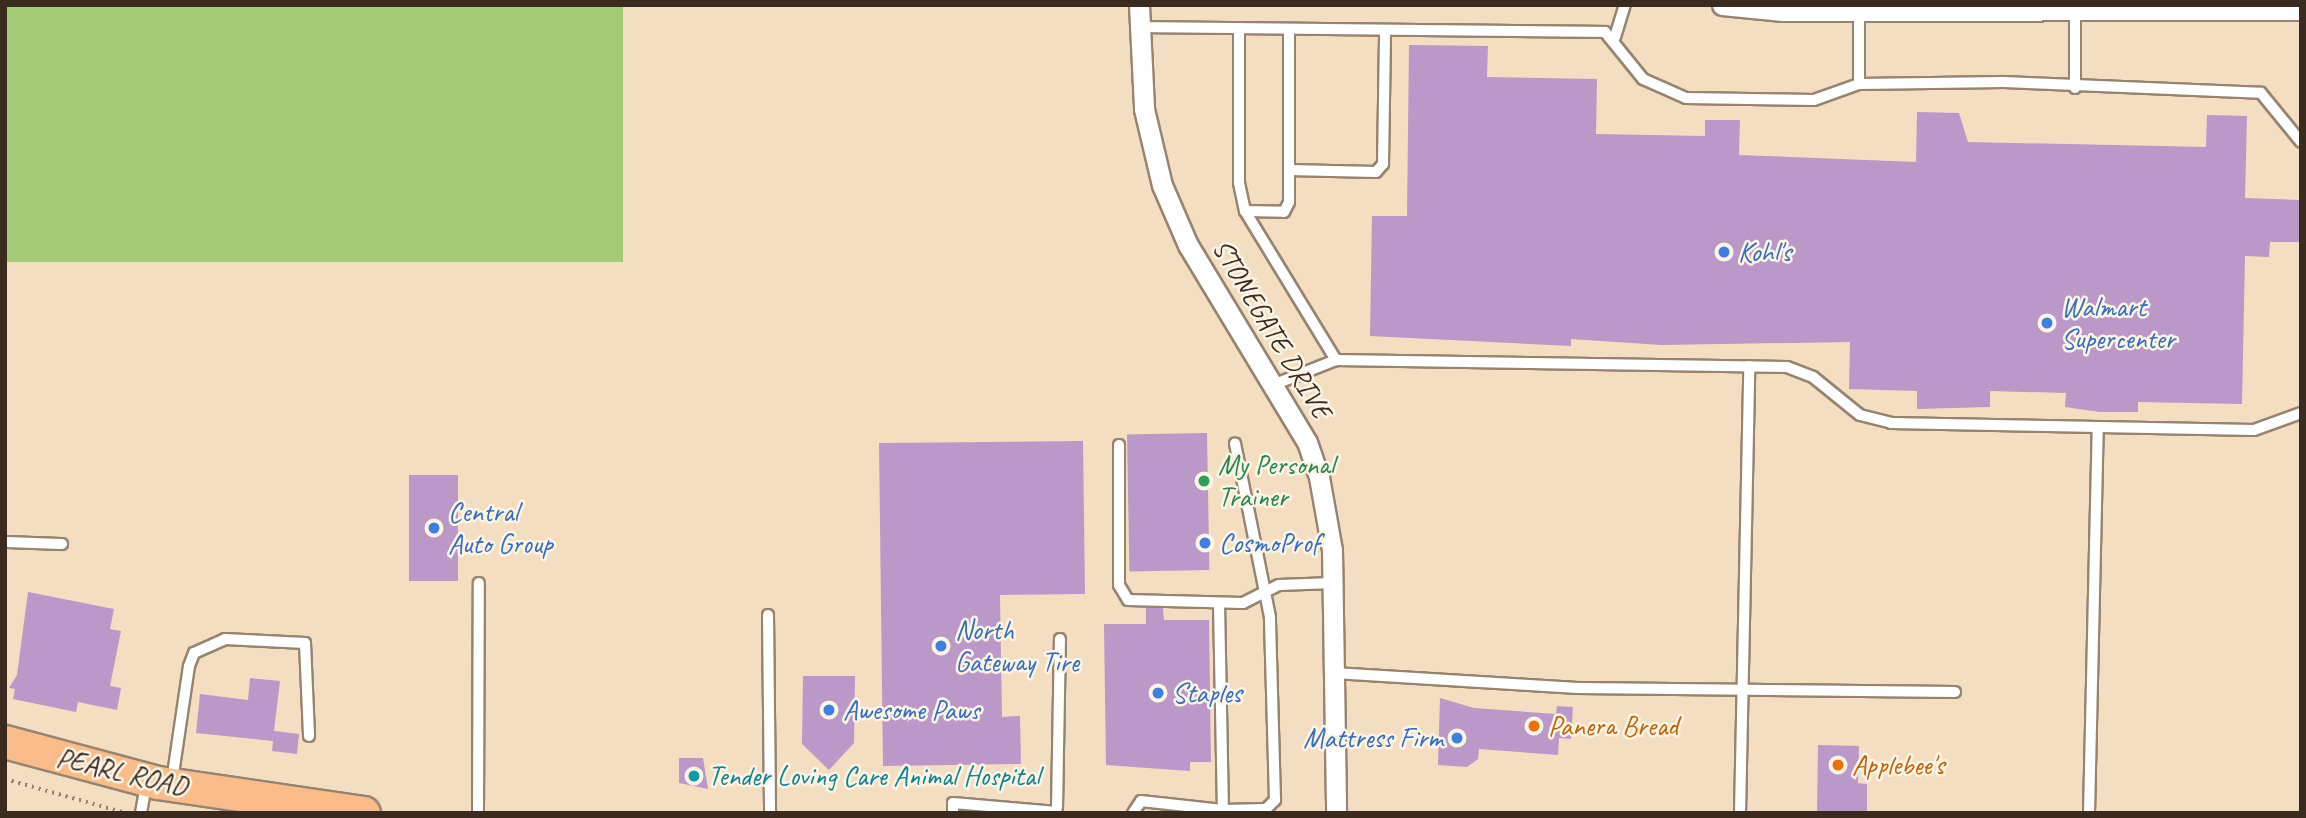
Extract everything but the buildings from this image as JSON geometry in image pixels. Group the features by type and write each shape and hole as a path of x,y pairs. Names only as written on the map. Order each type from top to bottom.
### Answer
{"main road":[{"name":"PEARL ROAD","path":"7,747 159,782 318,811 364,813"}],"street":[{"name":"STONEGATE DRIVE","path":"1139,5 1144,109 1162,185 1188,244 1273,385 1319,477 1333,583 1336,813"},
{"path":"1722,5 1859,11 2301,9"}],"lane":[{"path":"1615,37 1625,5"},
{"path":"1858,84 1859,11"},
{"path":"2075,12 2075,88"},
{"path":"1140,27 1605,32 1615,37 1643,79 1686,98 1814,100 1858,84 2051,83 2075,88 2261,93 2301,142"},
{"path":"1239,28 1239,183 1245,211 1336,360"},
{"path":"1245,211 1284,212 1289,170 1289,29"},
{"path":"1289,170 1376,172 1383,164 1385,30"},
{"path":"1273,385 1336,360 1749,366 1799,369 1846,406 1878,422 2254,430 2301,412"},
{"path":"1740,813 1749,366"},
{"path":"2089,813 2098,427"},
{"path":"1133,813 1141,801 1223,810 1266,809 1275,800 1265,593 1235,443"},
{"path":"1119,444 1123,596 1201,597 1219,604 1243,603 1279,585 1333,583"},
{"path":"5,542 62,544"},
{"path":"478,813 480,583"},
{"path":"1219,604 1223,810"},
{"path":"768,615 770,813"},
{"path":"141,813 159,782 194,653 225,639 304,643 309,736"},
{"path":"953,813 953,803 1057,810 1060,639"},
{"path":"1334,673 1578,688 1955,692"}],"path":[{"path":"5,779 126,813"}],"green space":[{"path":"5,5 623,5 623,262 5,262"}],"place":[{"name":"Kohl's","path":"1724,252"},
{"name":"Walmart Supercenter","path":"2047,323"},
{"name":"My Personal Trainer","path":"1204,481"},
{"name":"Central Auto Group","path":"434,528"},
{"name":"CosmoProf","path":"1205,543"},
{"name":"North Gateway Tire","path":"941,646"},
{"name":"Staples","path":"1158,693"},
{"name":"Awesome Paws","path":"829,710"},
{"name":"Panera Bread","path":"1534,726"},
{"name":"Mattress Firm","path":"1457,738"},
{"name":"Applebee's","path":"1838,765"},
{"name":"Tender Loving Care Animal Hospital","path":"694,776"}]}
